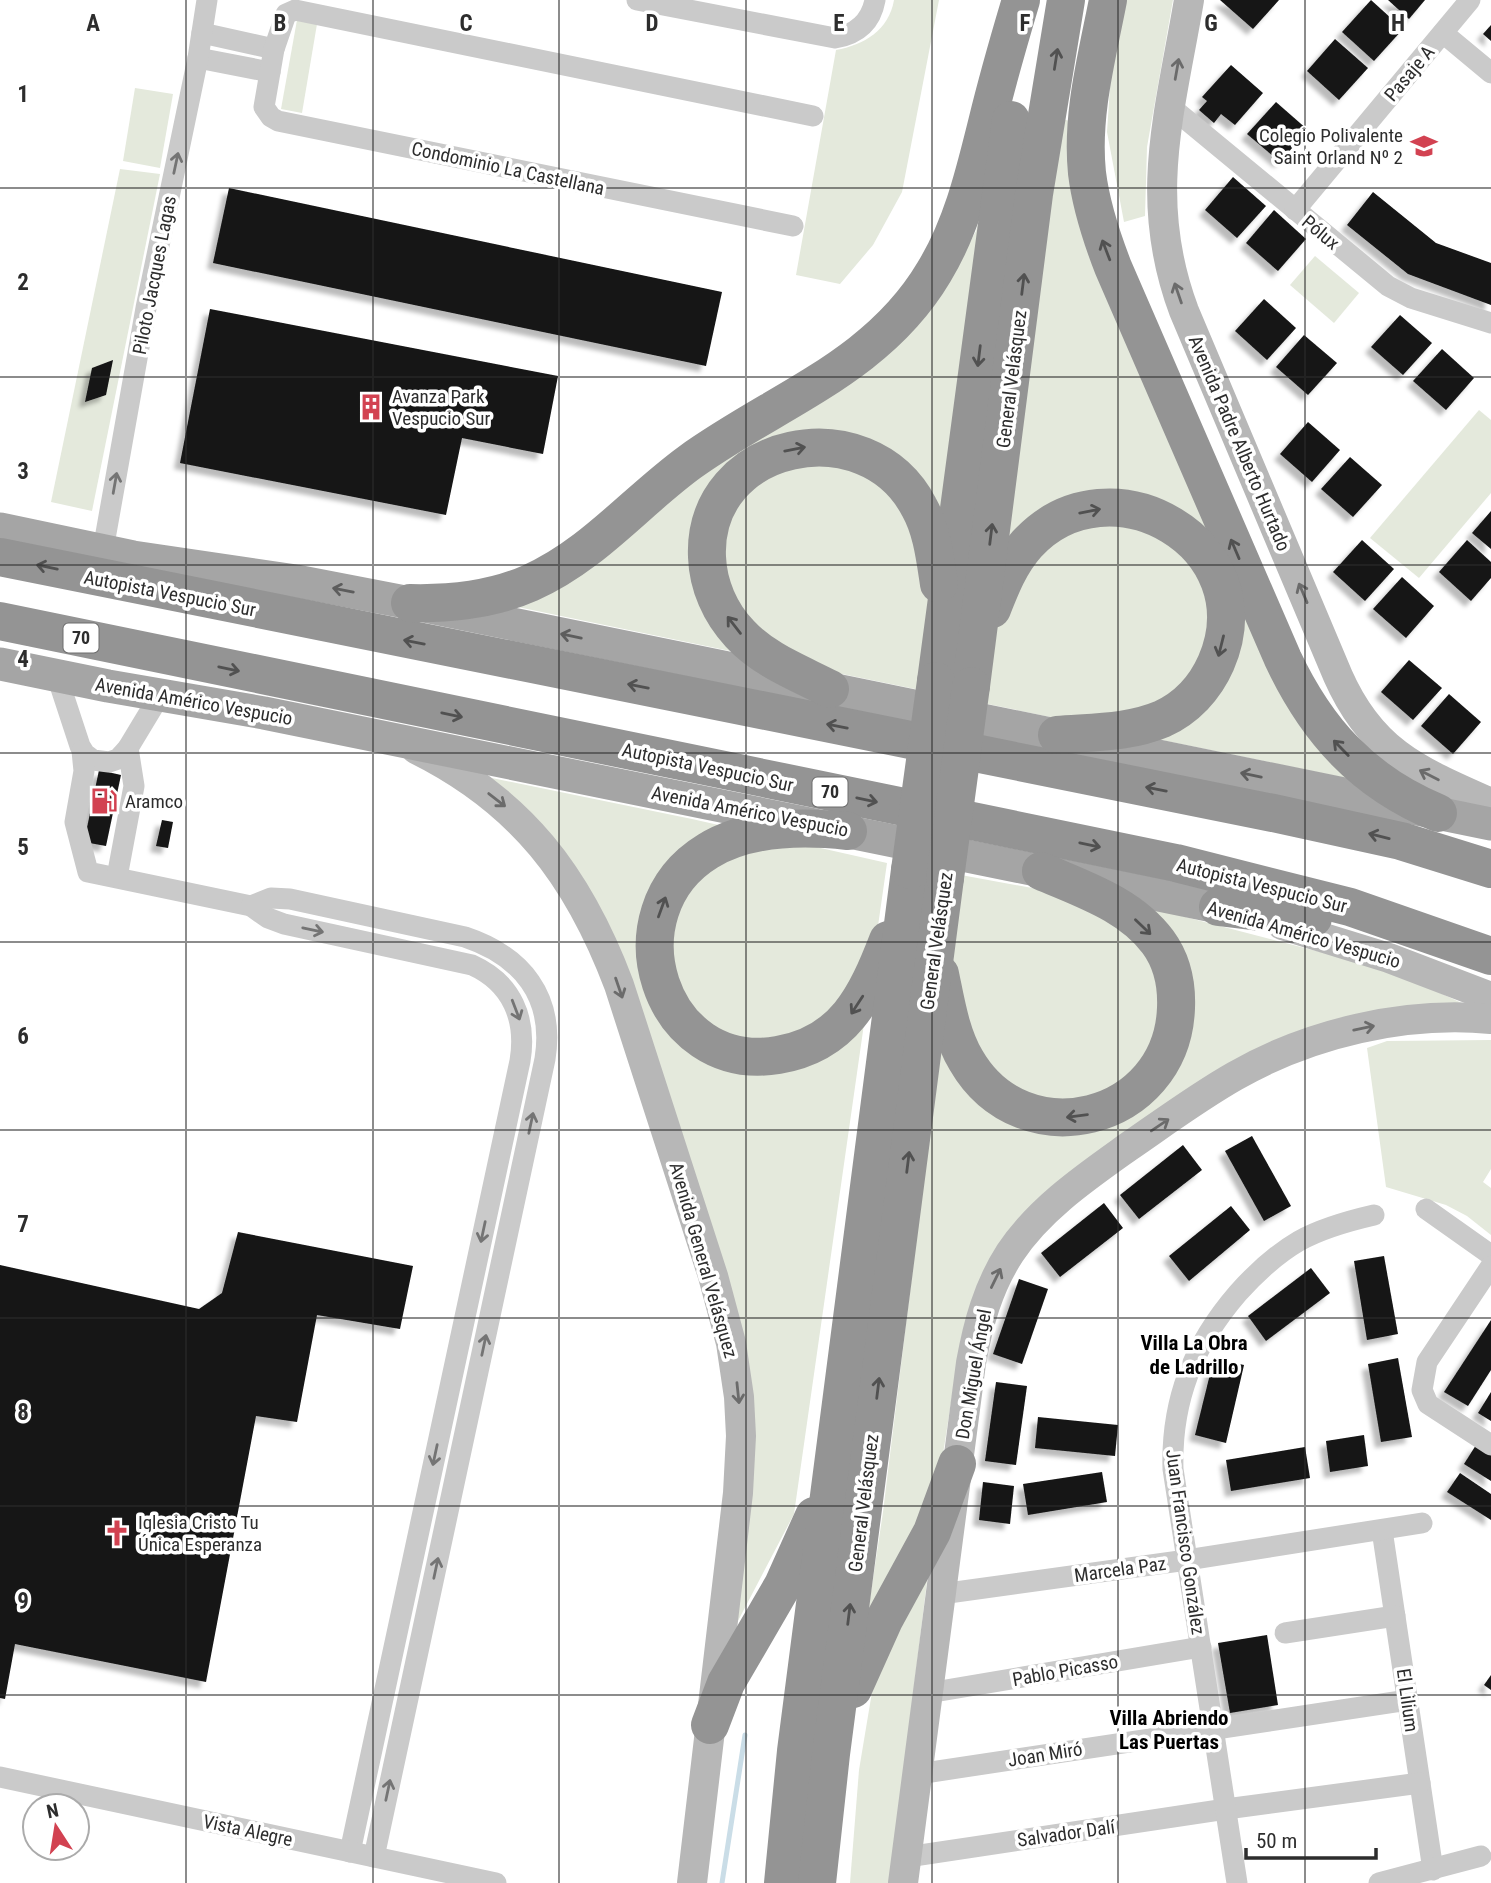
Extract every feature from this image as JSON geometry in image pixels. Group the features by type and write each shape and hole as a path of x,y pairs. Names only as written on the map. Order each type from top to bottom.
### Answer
{"highway":[{"path":"410,603 448,603 496,595 526,585 554,570 601,539 695,458 733,432 840,370 893,326 933,274 962,214 1021,0"},
{"name":"General Velásquez","path":"961,672 944,624 1000,191 1030,0"},
{"name":"General Velásquez","path":"783,1883 796,1751 836,1447 921,874 961,672 1066,0"},
{"path":"1108,0 1091,88 1086,142 1087,173 1094,211 1113,267 1277,647 1308,707 1327,733 1359,765 1405,798 1438,813"},
{"path":"830,689 773,660 750,643 722,609 710,581 707,542 717,508 733,485 760,462 794,449 823,447 866,456 891,471 912,494 926,524 932,544 944,624"},
{"path":"961,672 1009,568 1029,542 1053,523 1098,509 1128,509 1170,523 1196,542 1213,566 1225,606 1226,623 1219,655 1204,685 1183,706 1149,723 1111,731 1057,735"},
{"name":"Autopista Vespucio Sur","path":"0,557 1297,818 1401,841 1491,869"},
{"name":"Autopista Vespucio Sur","path":"0,621 1176,863 1350,907 1440,936 1491,956"},
{"path":"848,831 797,829 733,839 695,860 673,884 657,921 654,961 667,1000 683,1023 698,1037 721,1049 760,1057 799,1051 834,1033 852,1013 873,975 892,928 921,874"},
{"path":"936,946 946,1003 959,1046 980,1081 994,1094 1030,1113 1061,1118 1094,1114 1136,1093 1163,1060 1174,1029 1177,1000 1169,962 1157,941 1127,912 1041,871"},
{"name":"General Velásquez","path":"817,1883 831,1754 936,946 921,874"},
{"path":"1218,907 1330,922 1491,965"},
{"path":"710,1725 730,1675 792,1569 816,1511 836,1447"},
{"path":"831,1754 842,1718 870,1648 932,1532 957,1464"}],"main road":[{"path":"0,529 198,568 296,581 410,603 1491,824"},
{"name":"Avenida Américo Vespucio","path":"0,664 396,740 1218,907"}],"street":[{"name":"Piloto Jacques Lagas","path":"103,550 146,307 208,0"},
{"path":"637,0 825,38 845,37 861,28 870,15 875,0"},
{"name":"Avenida Padre Alberto Hurtado","path":"1189,0 1165,138 1161,193 1164,241 1176,288 1345,692 1363,721 1390,750 1427,775 1491,803"},
{"name":"Pasaje A","path":"1295,210 1470,0"},
{"name":"Condominio La Castellana","path":"793,226 278,121 271,117 264,107 274,49 286,13 295,10 813,116"},
{"path":"202,33 274,49"},
{"path":"1443,33 1491,73"},
{"path":"198,58 270,72"},
{"name":"Pólux","path":"1171,107 1396,291 1491,323"},
{"path":"57,676 82,751 85,771 75,822 89,872 251,906 268,918 284,924 462,962 491,975 508,992 518,1012 522,1047 350,1852"},
{"path":"82,751 93,760 109,762 118,758 128,748 160,695"},
{"name":"Avenida General Velásquez","path":"396,740 458,772 512,812 544,846 578,895 619,985 713,1276 734,1361 741,1436 733,1541 692,1883"},
{"path":"117,877 134,786 128,748"},
{"path":"251,906 271,898 290,899 465,937 500,952 528,979 544,1012 547,1047 374,1857"},
{"name":"Avenida Américo Vespucio","path":"1218,907 1334,940 1491,997"},
{"path":"462,962 465,937"},
{"name":"Don Miguel Ángel","path":"905,1870 971,1363 984,1308 1011,1252 1030,1227 1052,1206 1116,1156 1194,1101 1272,1057 1312,1042 1367,1027 1426,1019 1491,1019"},
{"path":"1426,1209 1491,1255"},
{"name":"Juan Francisco González","path":"1237,1883 1174,1480 1172,1446 1178,1401 1201,1343 1248,1281 1283,1251 1323,1230 1374,1215"},
{"path":"1491,1266 1427,1362 1422,1390 1428,1404 1491,1445"},
{"name":"Marcela Paz","path":"941,1594 1187,1560 1422,1523"},
{"name":"El Lilium","path":"1382,1530 1433,1870"},
{"path":"1285,1633 1395,1616"},
{"name":"Pablo Picasso","path":"929,1693 1201,1647"},
{"name":"Joan Miró","path":"918,1774 1408,1700"},
{"name":"Vista Alegre","path":"0,1777 496,1883"},
{"name":"Salvador Dalí","path":"905,1870 1226,1809 1420,1783"},
{"path":"1379,1883 1481,1856"}],"shaded area":[{"path":"894,0 939,0 902,192 873,245 840,284 796,275 836,50 865,40 881,28"},
{"path":"1124,0 1173,0 1147,147 1145,216 1124,222 1107,132 1111,71"},
{"path":"297,20 317,24 302,113 281,109"},
{"path":"135,88 173,94 160,168 123,161"},
{"path":"1009,109 1076,122 1086,229 1365,782 503,604 763,428 855,380 934,306 976,231"},
{"path":"120,169 160,174 92,511 51,502"},
{"path":"1315,256 1359,293 1334,323 1290,285"},
{"path":"1479,410 1491,420 1491,493 1419,578 1370,538"},
{"path":"487,777 887,863 794,1514 728,1640 753,1452 612,938"},
{"path":"961,875 1174,914 1363,963 1414,981 1477,1010 1226,1068 981,1280 961,1338 941,1467 927,1508 868,1612 883,1512"},
{"path":"1491,1040 1491,1169 1483,1182 1491,1188 1491,1235 1467,1216 1446,1205 1386,1187 1367,1048 1387,1041"},
{"path":"928,1573 890,1883 850,1883 859,1770 876,1668"}],"building":[{"path":"1220,0 1279,0 1253,29"},
{"path":"1371,0 1403,29 1374,61 1342,32"},
{"path":"1388,0 1425,0 1409,19"},
{"path":"1491,25 1491,41 1483,34"},
{"path":"1335,39 1368,68 1339,100 1307,71"},
{"path":"1231,65 1263,93 1235,125 1221,114 1214,123 1199,110 1207,101 1202,97"},
{"path":"1276,102 1308,130 1280,162 1247,134"},
{"path":"1233,177 1266,206 1237,238 1205,210"},
{"path":"229,188 722,292 706,366 213,263"},
{"path":"1373,192 1436,243 1491,263 1491,305 1408,274 1347,225"},
{"path":"1274,210 1306,239 1278,271 1246,243"},
{"path":"1264,299 1296,328 1267,360 1235,331"},
{"name":"Avanza Park Vespucio Sur","path":"210,309 558,376 543,454 462,438 446,515 180,463"},
{"path":"1400,315 1432,343 1403,375 1371,347"},
{"path":"1304,335 1337,363 1308,395 1276,367"},
{"path":"1442,349 1474,378 1446,410 1413,381"},
{"path":"113,360 106,395 85,402 92,368"},
{"path":"1308,422 1340,450 1312,482 1280,454"},
{"path":"1350,457 1382,485 1353,517 1321,489"},
{"path":"1491,511 1491,549 1472,533"},
{"path":"1362,540 1394,569 1365,601 1333,572"},
{"path":"1467,540 1491,562 1491,578 1471,601 1439,572"},
{"path":"1402,577 1434,606 1406,638 1373,609"},
{"path":"1409,660 1442,688 1413,720 1381,692"},
{"path":"1449,694 1481,722 1453,754 1421,726"},
{"name":"Aramco","path":"99,770 121,775 106,846 84,842"},
{"path":"162,820 173,822 168,848 156,846"},
{"path":"1252,1136 1291,1206 1264,1221 1225,1151"},
{"path":"1183,1145 1202,1170 1139,1219 1120,1195"},
{"path":"1104,1203 1123,1228 1060,1277 1041,1253"},
{"path":"1231,1206 1250,1230 1189,1281 1169,1256"},
{"name":"Iglesia Cristo Tu Única Esperanza","path":"238,1232 413,1266 400,1329 317,1315 297,1422 256,1416 206,1682 15,1644 5,1699 0,1698 0,1265 199,1309 222,1293"},
{"path":"1384,1256 1398,1334 1367,1340 1354,1261"},
{"path":"1311,1268 1330,1293 1266,1341 1248,1316"},
{"path":"1019,1279 1048,1289 1022,1364 993,1354"},
{"path":"1491,1320 1491,1370 1468,1406 1444,1392"},
{"path":"1214,1358 1244,1365 1226,1443 1195,1435"},
{"path":"1398,1358 1412,1437 1381,1442 1368,1364"},
{"path":"996,1382 1027,1386 1016,1465 985,1461"},
{"path":"1491,1392 1491,1421 1478,1413"},
{"path":"1038,1417 1118,1425 1115,1456 1035,1448"},
{"path":"1364,1435 1368,1466 1330,1472 1326,1441"},
{"path":"1476,1445 1491,1455 1491,1481 1464,1464"},
{"path":"1305,1447 1310,1478 1231,1491 1226,1460"},
{"path":"1102,1472 1107,1502 1028,1515 1023,1484"},
{"path":"1460,1473 1491,1494 1491,1520 1447,1492"},
{"path":"983,1482 1014,1486 1010,1524 979,1520"},
{"path":"1267,1635 1278,1705 1230,1713 1218,1643"},
{"path":"1491,1675 1491,1690 1484,1685"}],"waterway":[{"path":"722,1883 745,1735"}],"place":[{"name":"Colegio Polivalente Saint Orland Nº 2","path":"1424,146"},
{"name":"Avanza Park Vespucio Sur","path":"371,407"},
{"name":"Aramco","path":"104,801"},
{"name":"Iglesia Cristo Tu Única Esperanza","path":"117,1533"}],"district":[{"name":"Villa La Obra de Ladrillo","path":"1194,1355"},
{"name":"Villa Abriendo Las Puertas","path":"1169,1730"}]}
